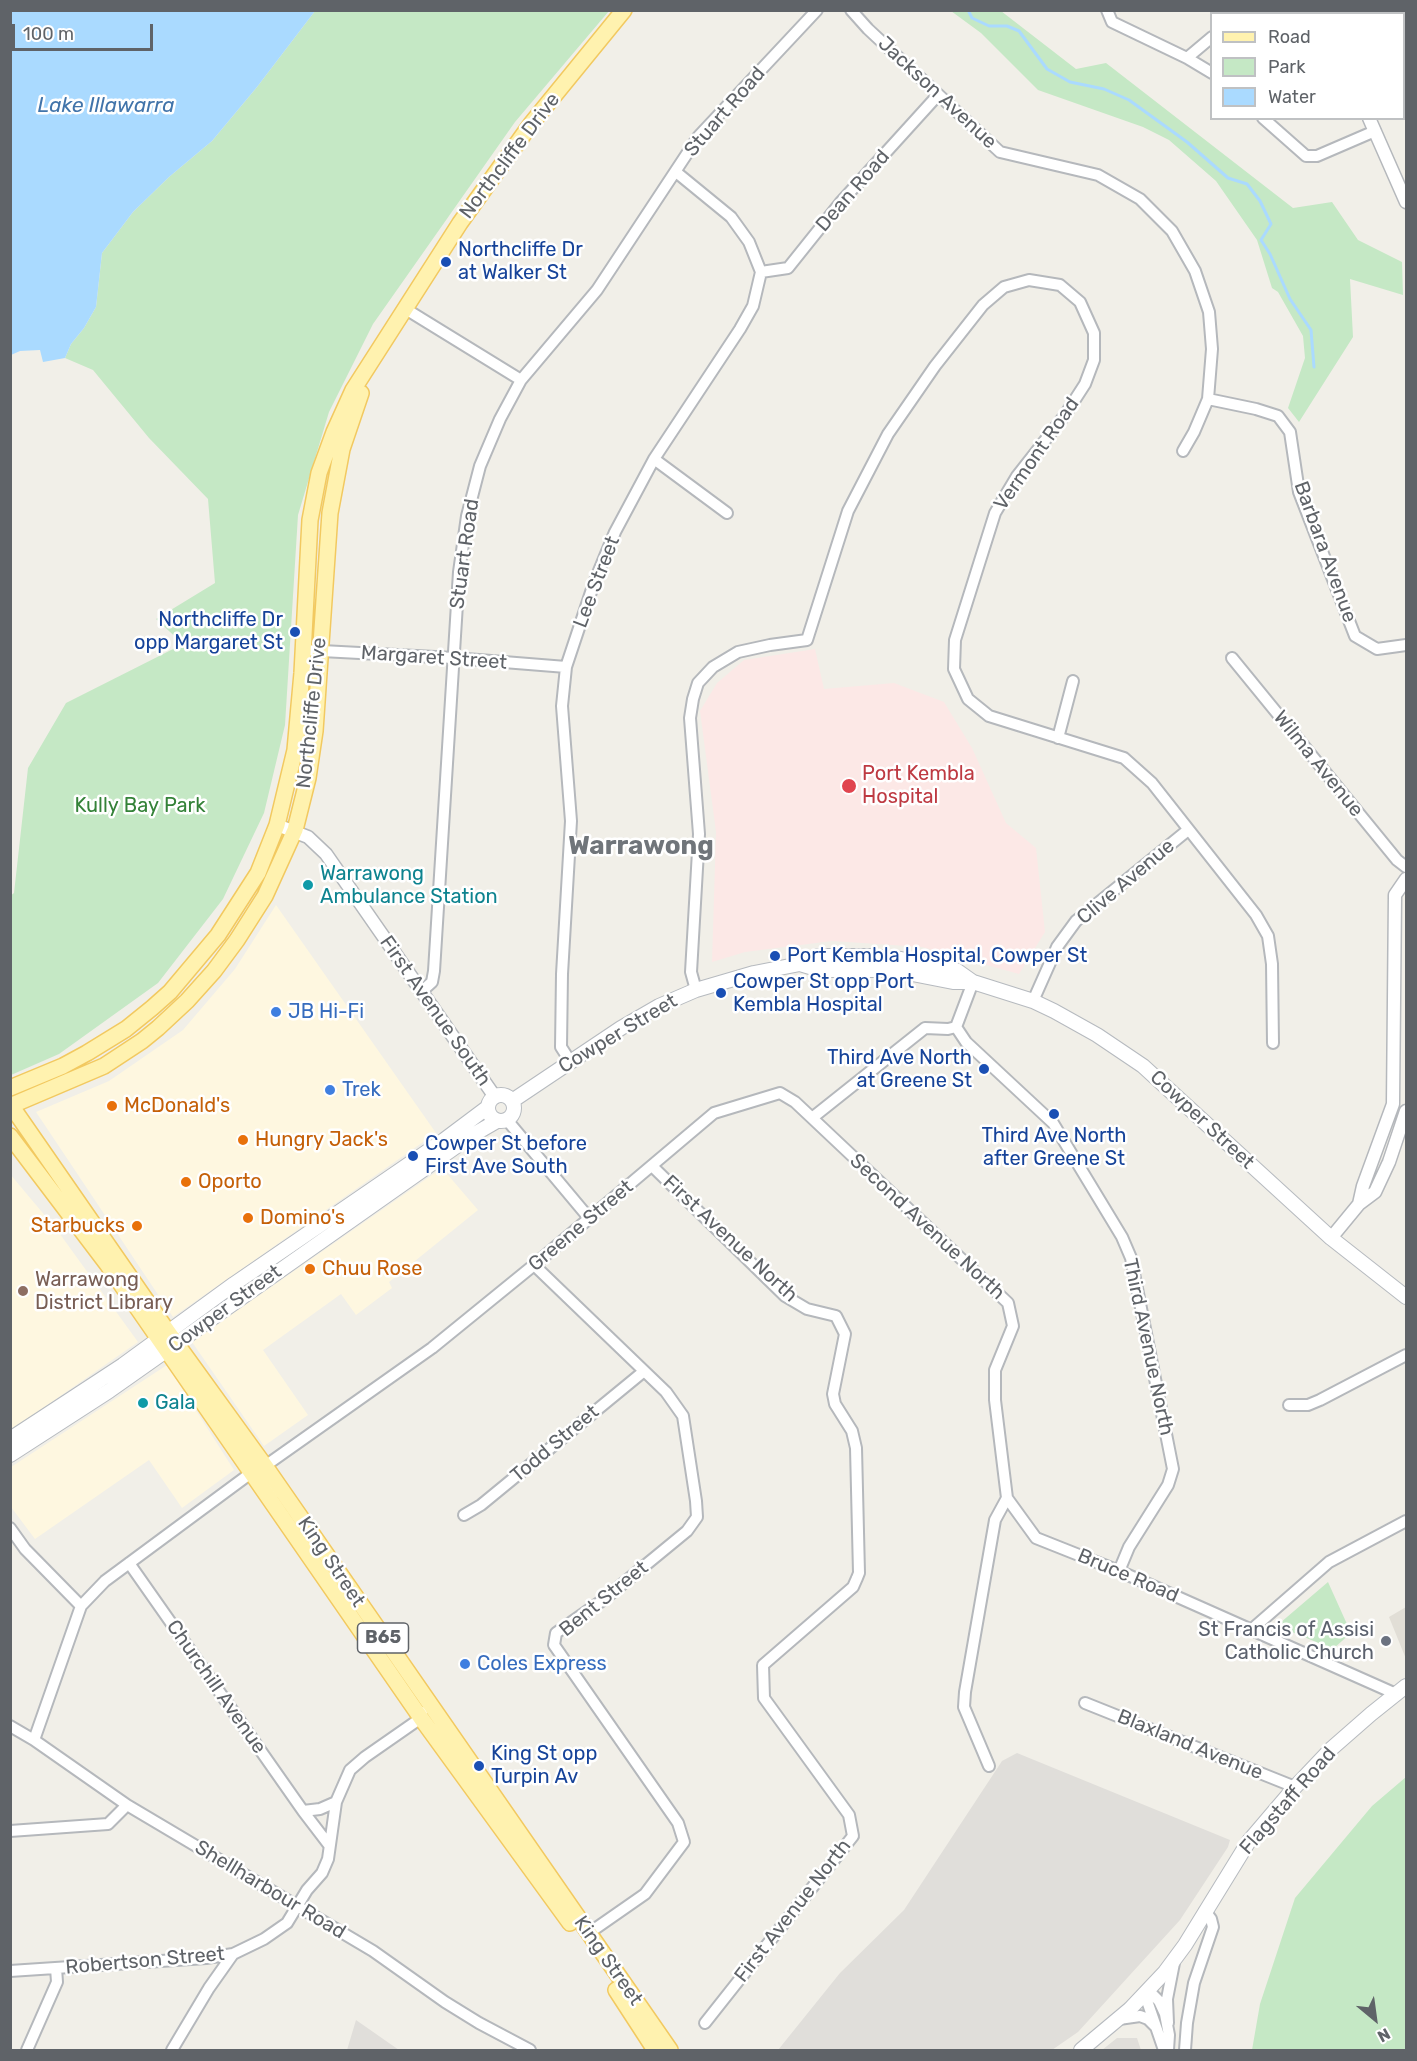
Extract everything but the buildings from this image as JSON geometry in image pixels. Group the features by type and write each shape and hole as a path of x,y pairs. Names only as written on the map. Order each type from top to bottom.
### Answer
{"main road":[{"name":"Northcliffe Drive","path":"10,1088 63,1066 87,1053 126,1029 170,992 218,935 258,873 278,825 294,750 303,650 310,520 320,473 334,432 353,390 460,223 531,124 624,10"},
{"name":"Northcliffe Drive","path":"11,1105 104,1066 142,1041 173,1016 237,940 265,896 295,830 308,778 315,731 330,513 342,449 361,393 404,308"},
{"name":"Cowper Street","path":"512,1101 621,1028 659,1006 696,990 754,972 800,964 818,956 868,956 901,959 956,970 973,982"},
{"path":"842,969 854,966 868,956 878,963 897,965 903,972"},
{"name":"Cowper Street","path":"800,964 820,970 903,972 953,982 973,982 1032,1000 1097,1035 1143,1066 1330,1239 1407,1297"},
{"path":"506,1096 512,1101 514,1109 511,1118 502,1121 491,1117 491,1102 506,1096"},
{"name":"Cowper Street","path":"10,1455 100,1397 168,1341 444,1140 491,1102"},
{"name":"King Street","path":"11,1105 168,1341 418,1689 670,2050"},
{"name":"Cowper Street","path":"10,1439 168,1341 471,1136 502,1121"},
{"name":"King Street","path":"10,1136 16,1149 168,1341"},
{"name":"King Street","path":"258,1469 272,1502 421,1718 580,1936 656,2050"},
{"name":"Flagstaff Road","path":"1081,2050 1147,1993 1178,1954 1249,1841 1295,1787 1331,1749 1401,1690"}],"street":[{"name":"Stuart Road","path":"422,991 432,982 434,971 459,572 467,516 484,456 500,419 521,380 597,290 698,137 817,10"},
{"name":"Jackson Avenue","path":"851,10 868,29 1000,152 1098,175 1140,199 1172,231 1195,271 1209,312 1212,349 1208,399 1183,451"},
{"path":"1107,10 1112,22 1187,58 1210,72"},
{"path":"1187,58 1210,39"},
{"name":"Dean Road","path":"761,272 788,268 840,203 938,95"},
{"path":"1265,120 1306,156 1317,156 1375,131"},
{"path":"1370,120 1407,202"},
{"path":"676,172 731,217 749,242 761,272"},
{"name":"Lee Street","path":"570,1061 561,1047 562,974 571,821 562,706 566,667 594,583 615,532 654,459 749,314 761,272"},
{"name":"Vermont Road","path":"696,990 691,972 699,834 690,718 698,683 713,667 738,652 807,640 848,511 888,434 935,366 983,305 1004,287 1029,280 1060,285 1080,302 1094,333 1094,360 1084,384 1065,415 1017,476 995,513 955,640 954,669 968,699 989,717 1125,758 1152,783 1257,915 1268,936 1272,964 1273,1043"},
{"path":"404,308 521,380"},
{"name":"Barbara Avenue","path":"1208,399 1278,416 1290,432 1299,492 1355,636 1377,649 1407,645"},
{"path":"654,459 727,513"},
{"name":"Margaret Street","path":"303,650 566,667"},
{"name":"Wilma Avenue","path":"1232,658 1397,860 1407,867"},
{"path":"1058,738 1073,681"},
{"name":"First Avenue South","path":"278,825 308,837 326,854 422,991 491,1102"},
{"name":"Clive Avenue","path":"1032,1000 1057,946 1076,921 1188,830"},
{"path":"1359,1204 1363,1186 1393,1104 1395,895 1407,879"},
{"path":"812,1118 925,1028 956,1027 973,982"},
{"name":"Third Avenue North","path":"956,1027 966,1042 1053,1123 1122,1236 1131,1258 1173,1469 1168,1485 1129,1547 1119,1572"},
{"name":"Greene Street","path":"81,1606 105,1581 129,1563 258,1469 432,1348 714,1113 780,1093 795,1102 812,1118"},
{"path":"1330,1239 1359,1204 1375,1192 1389,1162 1407,1111"},
{"name":"Second Avenue North","path":"812,1118 1008,1303 1013,1326 995,1370 995,1400 1007,1498"},
{"path":"502,1121 589,1218"},
{"name":"First Avenue North","path":"652,1166 785,1296 807,1309 836,1316 845,1334 833,1394 835,1404 852,1431 856,1448 859,1573 857,1578 853,1587 763,1665 764,1698 849,1815 853,1836 705,2023"},
{"name":"Bent Street","path":"534,1265 666,1392 683,1416 697,1517 687,1531 603,1600 556,1633 554,1645 678,1823 684,1842 645,1894 589,1933"},
{"path":"1289,1406 1308,1405 1320,1400 1407,1354"},
{"name":"Todd Street","path":"464,1515 481,1505 643,1372"},
{"path":"989,1766 964,1707 964,1692 995,1520 1007,1498"},
{"name":"Bruce Road","path":"1007,1498 1036,1538 1251,1630 1401,1690"},
{"path":"1251,1630 1329,1562 1407,1521"},
{"path":"10,1528 25,1549 81,1606 34,1740"},
{"name":"Churchill Avenue","path":"129,1563 329,1845"},
{"path":"418,1689 422,1706 421,1718"},
{"name":"Blaxland Avenue","path":"1085,1703 1295,1787"},
{"name":"Robertson Street","path":"10,1971 206,1958 233,1954 264,1940 287,1923 307,1890 322,1873 328,1859 336,1802 350,1770 421,1718"},
{"name":"Shellharbour Road","path":"10,1726 34,1740 127,1805 373,1951 479,2023 530,2050"},
{"path":"303,1811 320,1809 336,1802"},
{"path":"10,1831 108,1824 127,1805"},
{"path":"1185,2050 1191,1994 1213,1927 1205,1911"},
{"path":"172,2050 233,1954"},
{"path":"1166,2050 1168,1993 1178,1954"},
{"path":"27,2050 57,1982 56,1968"},
{"path":"1147,1993 1162,2006 1168,2023"},
{"path":"1147,1993 1166,2050"},
{"path":"1119,2019 1142,2016 1151,2021 1158,2030"}],"shaded area":[{"name":"Port Kembla Hospital","path":"815,649 824,689 894,683 944,702 972,748 1006,823 1036,848 1045,932 1019,974 922,947 832,941 745,952 712,962 716,832 700,711 717,683 744,660"},
{"path":"276,905 436,1133 173,1317 36,1112 109,1081 183,1030 235,969"},
{"path":"442,1168 478,1210 389,1282 392,1288 356,1315 341,1294 263,1350 308,1415 264,1446 192,1342"},
{"path":"10,1174 57,1230 138,1342 10,1431"},
{"path":"167,1365 234,1470 182,1508 149,1460 35,1539 11,1507 11,1467"},
{"path":"1406,1607 1406,1659 1389,1617"},
{"path":"1017,1753 1230,1840 1228,1847 1180,1920 1078,2032 1052,2050 778,2050 840,1973 904,1910 1002,1761"},
{"path":"356,2020 399,2050 347,2050"},
{"path":"1117,2038 1137,2038 1141,2050 1102,2050"}],"green space":[{"name":"Kully Bay Park","path":"315,11 609,11 515,122 373,324 329,412 298,515 285,725 264,813 223,899 158,983 59,1054 11,1075 10,896 14,893 28,768 66,703 183,644 156,619 215,583 208,499 149,438 93,370 65,358 71,344 84,328 96,307 102,253 133,212 169,177 212,141"},
{"path":"951,11 1001,11 1076,69 1106,63 1293,208 1332,202 1358,240 1402,262 1403,295 1350,279 1353,337 1299,422 1288,408 1305,358 1303,336 1278,292 1272,288 1257,240 1216,181 1169,140 1143,127 1038,90 981,33"},
{"path":"1328,1582 1351,1633 1333,1649 1280,1627 1280,1623"},
{"path":"1406,1777 1406,2050 1252,2050 1260,2004 1295,1898 1372,1806"}],"water":[{"name":"Lake Illawarra","path":"11,10 315,11 212,141 169,177 133,212 102,253 96,307 84,328 71,344 65,358 43,362 40,350 20,351 11,355"}],"waterway":[{"path":"968,10 972,18 989,26 1007,26 1019,31 1047,69 1070,82 1104,89 1129,100 1187,142 1228,178 1247,184 1260,201 1271,224 1261,240 1270,254 1290,299 1311,330 1314,367"}],"place":[{"name":"Northcliffe Dr at Walker St","path":"446,262"},
{"name":"Northcliffe Dr opp Margaret St","path":"295,632"},
{"name":"Port Kembla Hospital","path":"849,786"},
{"name":"Warrawong Ambulance Station","path":"308,885"},
{"name":"Port Kembla Hospital, Cowper St","path":"775,956"},
{"name":"Cowper St opp Port Kembla Hospital","path":"721,993"},
{"name":"JB Hi-Fi","path":"276,1012"},
{"name":"Third Ave North at Greene St","path":"984,1069"},
{"name":"Trek","path":"330,1090"},
{"name":"McDonald's","path":"112,1106"},
{"name":"Third Ave North after Greene St","path":"1054,1114"},
{"name":"Hungry Jack's","path":"243,1140"},
{"name":"Cowper St before First Ave South","path":"413,1156"},
{"name":"Oporto","path":"186,1182"},
{"name":"Domino's","path":"248,1218"},
{"name":"Starbucks","path":"137,1226"},
{"name":"Chuu Rose","path":"310,1269"},
{"name":"Warrawong District Library","path":"23,1291"},
{"name":"Gala","path":"143,1403"},
{"name":"St Francis of Assisi Catholic Church","path":"1386,1641"},
{"name":"Coles Express","path":"465,1664"},
{"name":"King St opp Turpin Av","path":"479,1766"}],"district":[{"name":"Warrawong","path":"641,846"}]}
